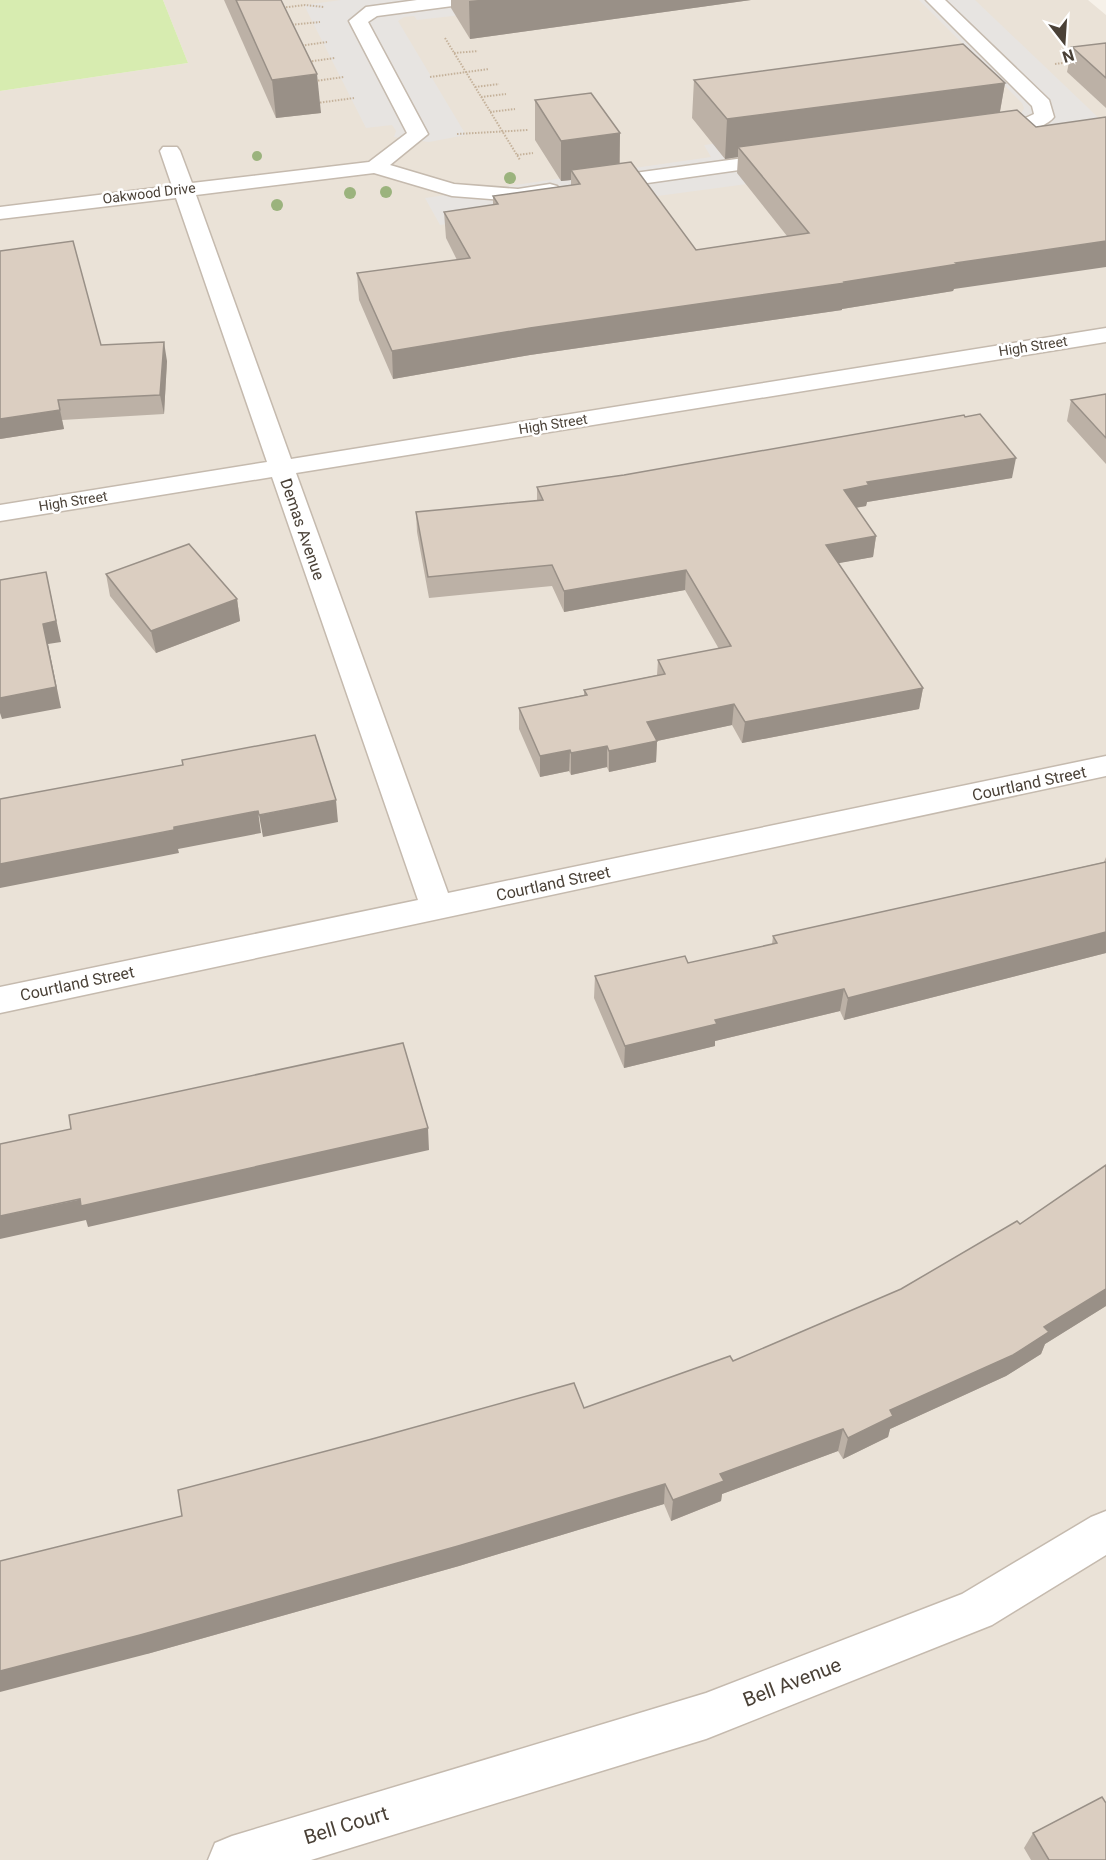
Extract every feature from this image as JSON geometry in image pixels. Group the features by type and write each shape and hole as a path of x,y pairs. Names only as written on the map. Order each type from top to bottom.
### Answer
{"street":[{"path":"375,167 418,134 358,21 372,11 460,0"},
{"path":"935,0 1042,104 1044,117 1033,122 1023,126 971,133"},
{"name":"Demas Avenue","path":"170,151 437,908"},
{"path":"375,167 452,190 518,195 798,156"},
{"name":"Oakwood Drive","path":"0,213 375,167"},
{"name":"High Street","path":"0,513 1106,335"},
{"name":"Courtland Street","path":"0,1000 1106,766"},
{"name":"Bell Avenue","path":"459,1790 706,1716 976,1610 1106,1530"},
{"name":"Bell Court","path":"231,1860 459,1790"}],"path":[{"path":"276,0 280,8"},
{"path":"271,9 304,5"},
{"path":"279,26 313,22"},
{"path":"443,35 523,164"},
{"path":"289,47 323,43"},
{"path":"454,54 478,51"},
{"path":"297,63 331,58"},
{"path":"431,77 489,69"},
{"path":"306,82 341,77"},
{"path":"475,87 499,84"},
{"path":"481,97 506,94"},
{"path":"316,103 351,98"},
{"path":"490,112 515,109"},
{"path":"466,134 528,130"},
{"path":"517,155 534,153"}],"shaded area":[{"path":"163,0 1088,0 1106,15 1106,1860 0,1860 0,91 188,63"},
{"path":"341,0 550,0 515,9 417,20 414,16 404,17 398,21 466,135 429,142 394,137 396,131 392,125 366,128 304,5"},
{"path":"919,0 975,0 1106,125 1106,136 440,225 425,198 711,157 704,145 980,108 991,121 1018,116 1024,108 1022,103"}],"green space":[{"path":"0,0 163,0 188,63 0,91"}],"building":[{"path":"236,0 281,0 317,74 272,80"},
{"path":"1106,43 1106,78 1072,47"},
{"path":"963,44 1005,83 727,119 694,80"},
{"path":"591,93 620,133 561,141 535,100"},
{"path":"1017,110 1036,127 1106,117 1106,241 392,351 357,273 470,258 444,212 498,204 493,196 580,184 571,170 631,162 696,250 809,233 738,147"},
{"path":"73,241 101,345 164,342 160,395 58,400 60,410 0,419 0,251"},
{"path":"1106,394 1106,438 1071,400"},
{"path":"980,414 1016,458 867,482 869,485 844,490 876,536 826,545 923,688 745,722 734,704 647,722 657,741 609,751 607,746 540,756 519,708 587,695 584,690 665,674 658,660 731,646 686,570 564,591 552,565 428,577 416,512 543,500 537,487 624,475"},
{"path":"189,544 237,599 151,631 106,574"},
{"path":"46,572 56,621 43,624 56,687 0,698 0,580"},
{"path":"315,735 336,800 259,815 258,811 174,827 174,830 0,864 0,799 183,765 182,760"},
{"path":"1106,862 1106,932 848,998 844,989 715,1020 717,1024 625,1046 595,976 685,956 688,963 777,943 773,936"},
{"path":"403,1043 428,1128 81,1206 80,1199 0,1216 0,1144 71,1129 69,1115"},
{"path":"1106,1165 1106,1289 1044,1327 1049,1332 1013,1355 890,1410 893,1416 848,1438 843,1429 720,1474 724,1481 673,1500 665,1484 458,1546 140,1635 0,1671 0,1561 182,1516 178,1490 574,1383 584,1408 730,1356 733,1361 901,1289 1017,1221 1020,1224"},
{"path":"1102,1797 1106,1803 1106,1860 1049,1860 1033,1833"}]}
